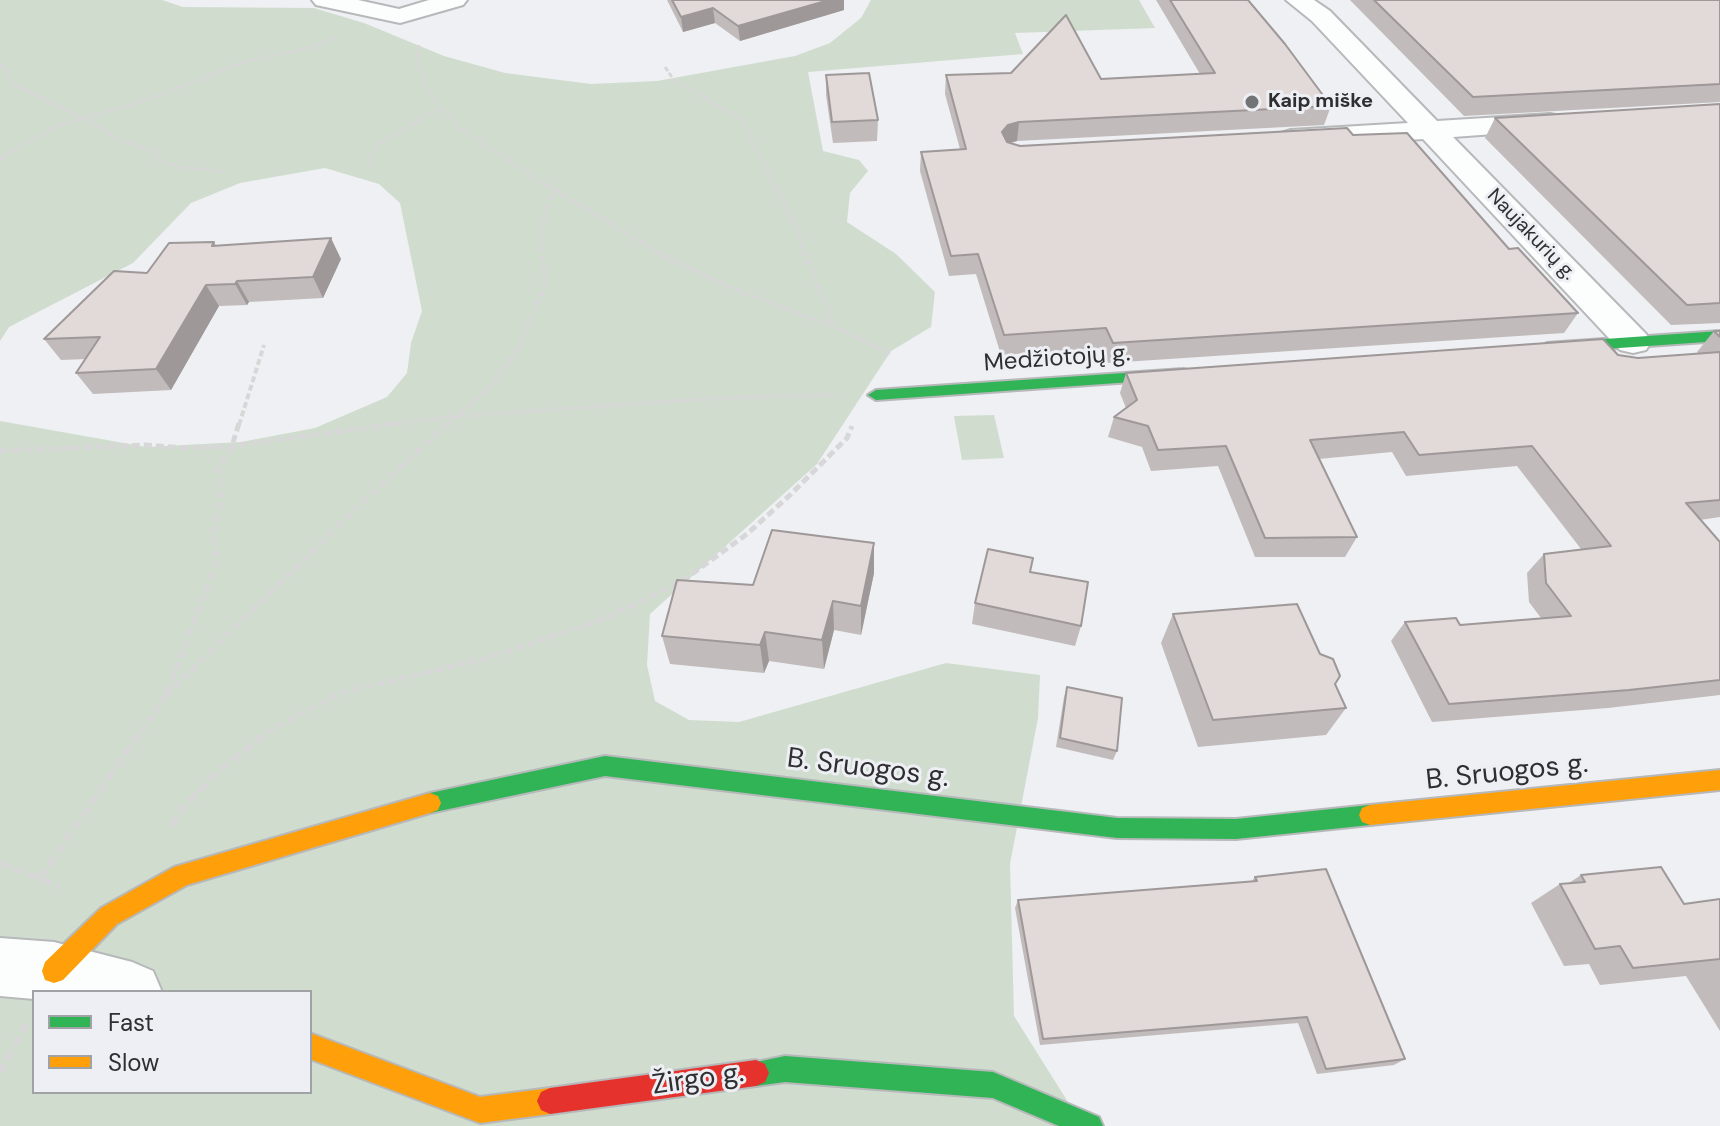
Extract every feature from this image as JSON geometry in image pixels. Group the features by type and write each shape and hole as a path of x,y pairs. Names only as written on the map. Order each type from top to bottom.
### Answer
{"street":[{"path":"324,0 400,16 455,0"},
{"name":"Naujakurių g.","path":"1298,0 1321,16 1633,342"},
{"path":"1262,141 1570,121"},
{"path":"1527,350 1720,336"},
{"name":"Medžiotojų g.","path":"876,395 1199,373"},
{"name":"B. Sruogos g.","path":"27,969 109,916 182,875 440,800 605,766 1131,828 1236,829 1720,780"},
{"path":"27,969 123,990"},
{"name":"Žirgo g.","path":"312,1047 480,1110 785,1069 993,1085 1090,1126"}],"path":[{"path":"0,159 54,127 144,101 246,61 306,49 400,16"},
{"path":"420,32 417,63 429,94 439,108 484,146 669,259 758,299 833,326 905,361 932,392"},
{"path":"0,64 6,67 10,83 83,118 118,139 158,153 156,160 181,167 225,172"},
{"path":"665,67 674,80 741,119 788,209 833,326"},
{"path":"369,169 374,152 382,142 439,108"},
{"path":"40,878 166,696 358,506 494,383 520,346 546,282 539,237 553,189"},
{"path":"166,696 217,561 213,530 221,500 218,469 232,446 264,345"},
{"path":"0,451 145,445 186,448 232,446 456,416 723,398 876,395"},
{"path":"165,837 181,810 221,769 262,735 341,693 484,659 596,622 681,582 747,534 847,438 857,415 854,396"},
{"path":"0,1072 27,1021"}],"green space":[{"path":"0,0 162,0 183,7 314,8 364,23 444,56 505,73 591,84 657,81 795,56 830,43 861,18 871,0 1139,0 1155,28 1015,33 1023,54 808,72 823,151 859,160 868,171 850,193 847,222 896,254 935,292 931,327 891,351 817,464 650,614 647,665 655,701 689,720 739,722 946,663 1040,675 1038,718 1010,864 1014,1016 1083,1126 0,1126 0,421 146,447 241,442 315,428 387,397 407,373 411,343 422,311 400,203 379,184 325,168 240,183 191,203 133,263 9,327 0,341"},
{"path":"994,415 1004,458 962,460 954,416"}],"building":[{"path":"672,0 829,0 738,26 713,8 681,17"},
{"path":"1170,0 1248,0 1331,106 1019,122 1008,125 1002,132 1007,142 1020,146 1347,128 1353,135 1407,133 1509,249 1518,248 1578,313 1113,343 1106,328 1004,335 978,254 951,256 921,152 966,149 946,75 1011,73 1066,15 1101,79 1215,73"},
{"path":"1374,0 1720,0 1720,84 1473,97"},
{"path":"869,73 878,120 832,122 826,75"},
{"path":"1720,104 1720,303 1687,305 1495,118"},
{"path":"331,238 313,277 206,285 156,369 76,373 100,337 44,339 114,271 147,273 169,243 214,242 212,246"},
{"path":"1603,339 1618,355 1638,358 1720,352 1720,500 1686,503 1720,542 1720,680 1449,704 1405,622 1456,618 1460,625 1571,616 1546,583 1544,554 1611,546 1532,446 1419,455 1404,432 1310,440 1357,537 1265,538 1226,446 1158,450 1148,426 1114,417 1137,400 1126,373"},
{"path":"772,530 874,543 861,606 833,601 822,640 765,632 760,645 662,636 677,580 753,585"},
{"path":"988,549 1033,558 1030,572 1088,582 1081,626 975,603"},
{"path":"1297,604 1320,654 1333,659 1340,676 1335,684 1346,708 1213,720 1173,614"},
{"path":"1067,687 1122,698 1117,751 1060,738"},
{"path":"1661,867 1684,904 1720,899 1720,959 1633,968 1620,946 1595,949 1560,884 1585,882 1581,875"},
{"path":"1326,869 1405,1059 1326,1069 1307,1017 1043,1039 1018,900 1257,881 1255,877"}],"traffic: fast":[{"path":"1547,348 1720,336"},
{"path":"876,395 1183,374"},
{"path":"430,803 605,766 1117,828 1236,829 1370,815"},
{"path":"756,1073 785,1069 993,1085 1090,1126"}],"traffic: slow":[{"path":"1370,815 1720,780"},
{"path":"54,971 109,916 182,875 430,803"},
{"path":"312,1047 480,1110 550,1101"}],"traffic: jam":[{"path":"550,1101 756,1073"}],"place":[{"name":"Kaip miške","path":"1252,102"}]}
